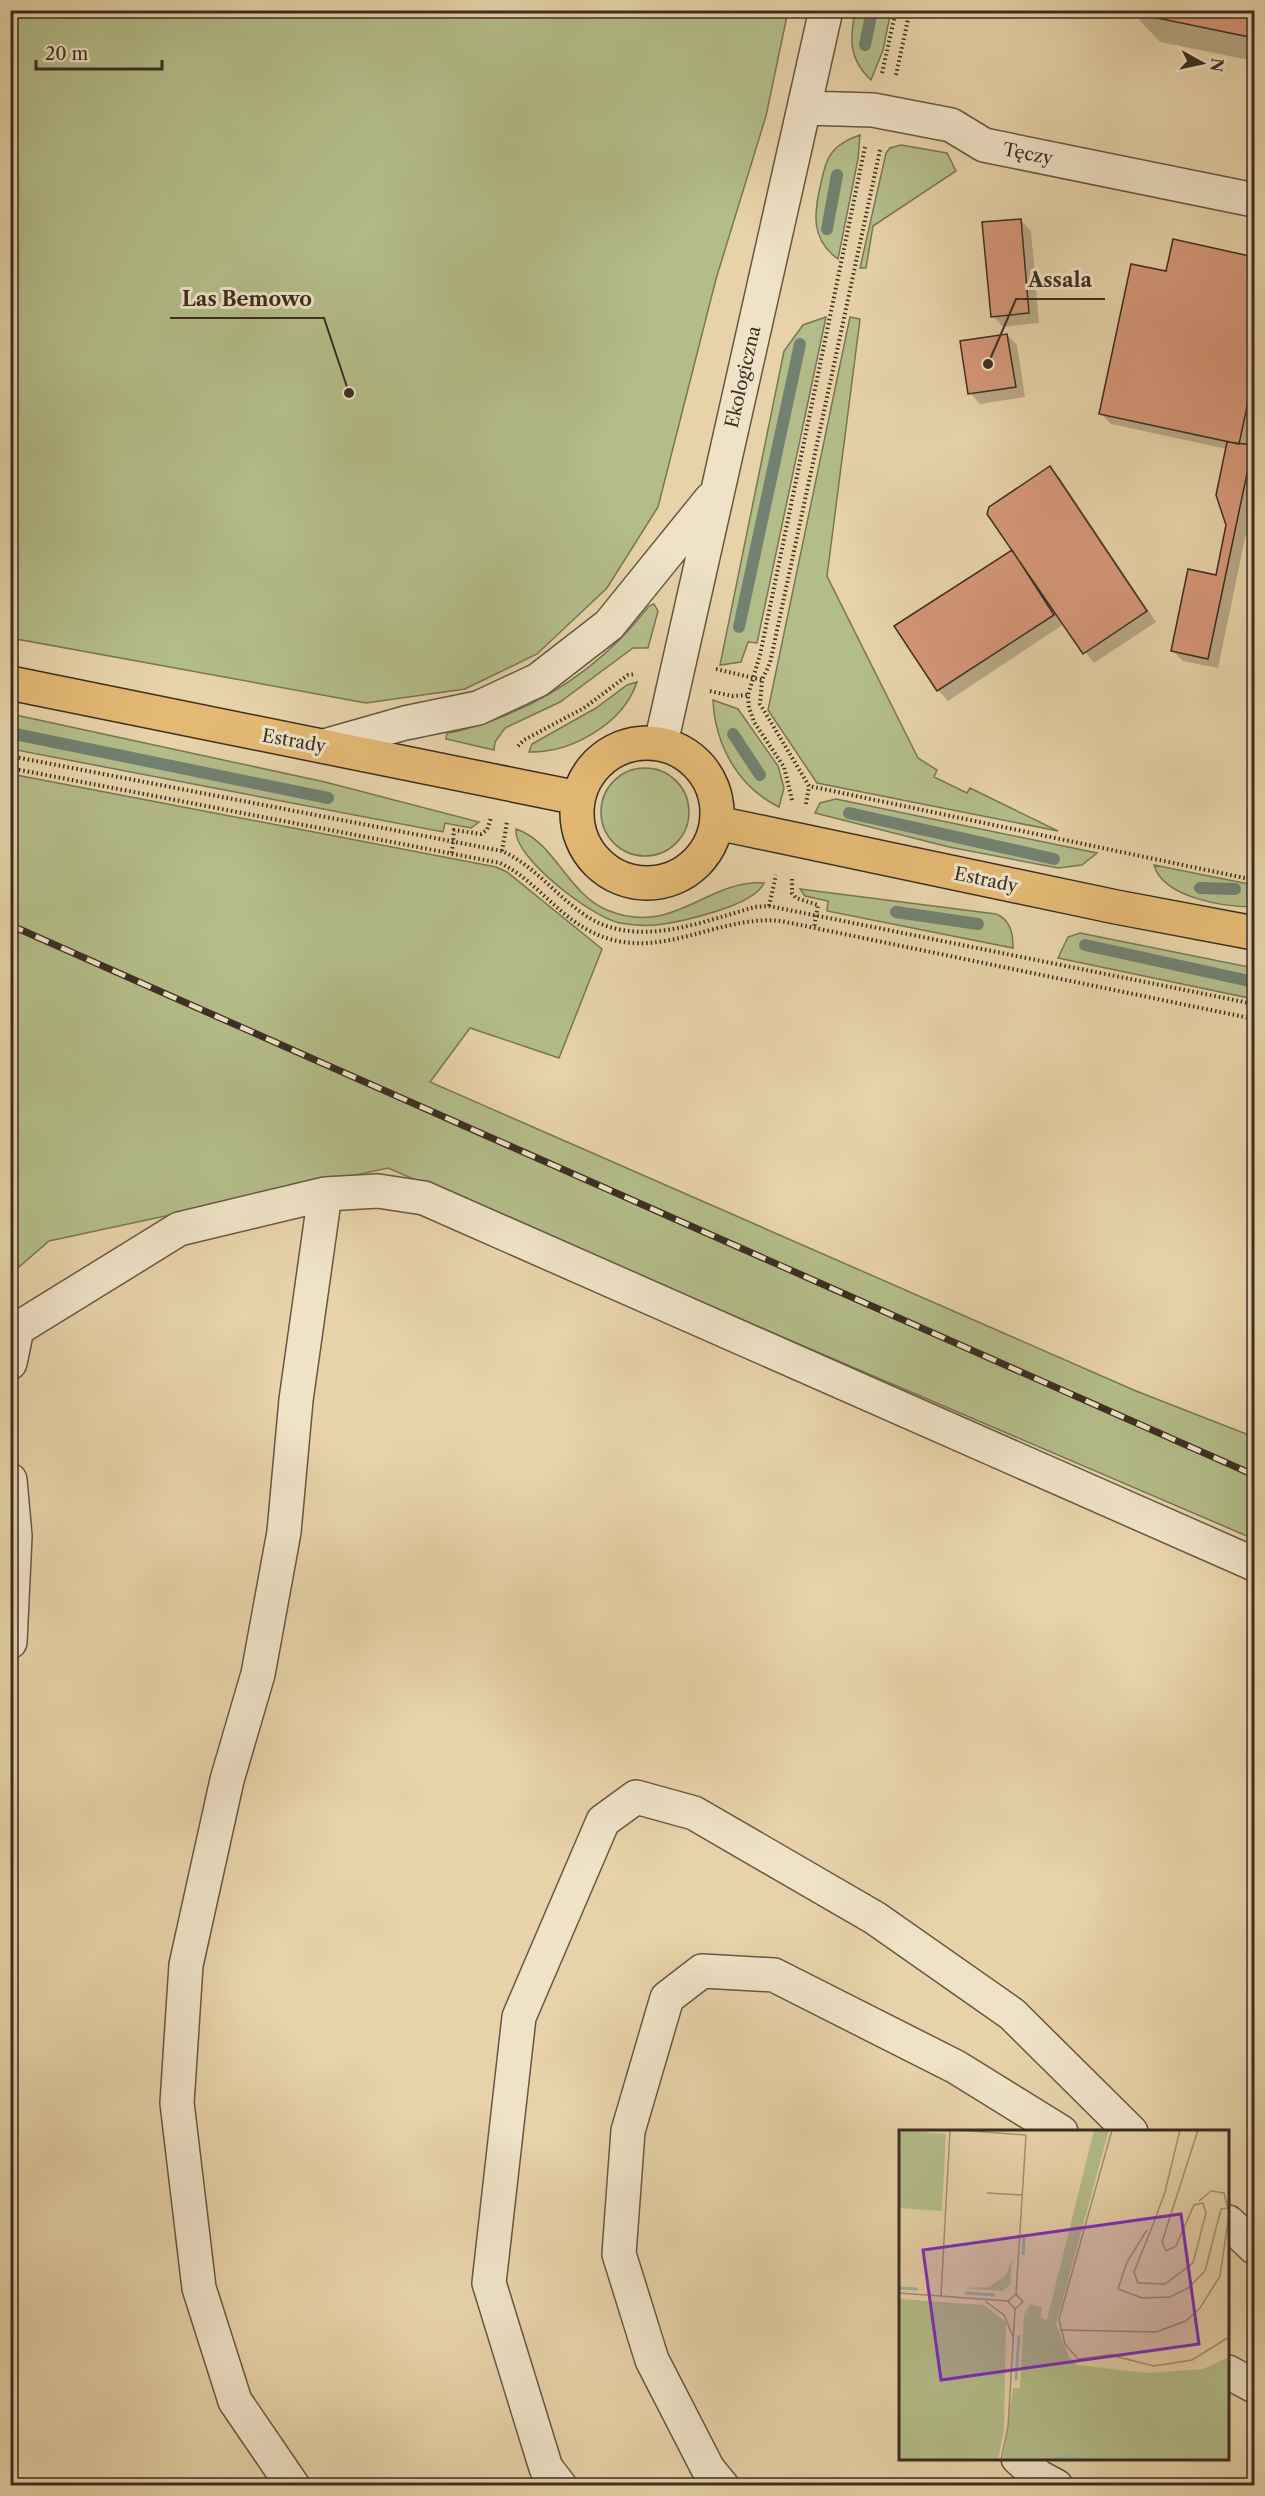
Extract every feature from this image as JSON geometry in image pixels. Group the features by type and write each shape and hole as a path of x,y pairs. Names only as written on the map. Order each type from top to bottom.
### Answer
{"main road":[{"name":"Estrady","path":"10,683 578,798"},
{"path":"641,742 661,743 677,748 692,758 708,776 717,799 717,823 708,850 689,871 663,882 634,883 608,872 588,853 578,827 578,798 587,776 602,758 623,746 641,742"},
{"name":"Estrady","path":"717,823 1104,905 1254,933"}],"street":[{"name":"Ekologiczna","path":"661,743 715,493 806,108 826,10"},
{"name":"Tęczy","path":"806,108 880,112 951,125 984,145 1254,200"},
{"path":"324,746 405,723 478,708 538,680 609,625 715,493"},
{"path":"10,1363 17,1329 179,1229 325,1194 378,1191 424,1198 1254,1563"},
{"path":"293,2486 235,2401 199,2288 177,2103 186,1965 227,1780 258,1674 284,1532 297,1400 325,1194"},
{"path":"10,1480 15,1536 10,1642"},
{"path":"560,2486 546,2468 489,2283 519,2017 603,1821 636,1797 694,1813 875,1918 1012,2014 1129,2130"},
{"path":"722,2486 708,2469 652,2360 619,2254 628,2131 668,1998 702,1971 774,1975 956,2067 1058,2130"},
{"path":"1229,2224 1254,2248"},
{"path":"1229,2234 1254,2248"},
{"path":"1229,2373 1254,2386"},
{"path":"1020,2460 1039,2477 1056,2486"}],"path":[{"path":"896,10 880,112 770,663 762,680 760,704 809,786 1254,880"},
{"path":"676,672 732,696 748,695 880,112 910,10"},
{"path":"452,853 454,830 480,834 487,830 518,747 524,740 584,708 628,675 676,672 762,680"},
{"path":"10,756 502,851 518,859 583,914 606,926 627,931 675,928 755,907 769,906 1254,1004"},
{"path":"10,768 500,863 514,870 579,924 611,939 645,944 663,943 751,920 773,920 1254,1019"},
{"path":"502,851 505,783"}],"green space":[{"path":"10,11 788,11 766,116 716,279 658,507 607,588 537,654 465,689 366,703 11,638"},
{"path":"855,11 891,11 883,50 871,80 858,64 852,48"},
{"path":"860,135 858,159 838,259 829,251 818,234 817,204 830,156 844,142"},
{"path":"901,145 947,153 956,171 873,226 866,268 860,268 886,153 890,148"},
{"path":"826,317 757,643 748,642 741,662 720,665 784,351 803,325"},
{"path":"850,317 860,319 827,576 918,758 937,770 934,777 967,793 970,788 1058,831 817,783 768,710"},
{"path":"654,604 658,611 648,648 633,648 560,702 505,728 495,742 494,750 446,739 447,733 467,729 511,713 556,690 596,661 633,626 649,606"},
{"path":"637,682 620,711 594,733 562,747 529,752 532,744 596,708 627,685"},
{"path":"713,700 738,709 778,766 784,788 779,807 764,799 752,788 731,763 718,733"},
{"path":"11,714 325,782 479,822 471,828 445,823 443,832 11,749"},
{"path":"645,768 662,772 676,781 685,795 689,812 685,829 676,843 662,852 645,856 628,852 614,843 605,829 601,812 605,795 614,781 628,772"},
{"path":"11,774 496,867 507,872 602,949 559,1058 470,1028 430,1082 1136,1391 1254,1437 1254,1539 388,1168 49,1241 11,1274"},
{"path":"836,799 1097,853 1082,865 1058,868 949,847 815,813 820,803"},
{"path":"516,829 541,845 581,892 593,902 607,910 631,917 652,917 671,913 724,889 743,884 764,883 758,891 746,899 716,912 656,925 620,923 592,910 556,885 527,855 518,841"},
{"path":"1154,865 1254,885 1254,907 1227,905 1182,893 1160,876"},
{"path":"800,889 996,914 1005,920 1010,928 1013,948 827,911 828,901 805,896"},
{"path":"1080,933 1254,968 1254,999 1058,958 1068,937"}],"building":[{"path":"1128,10 1254,10 1254,38 1128,12"},
{"path":"1021,219 1029,313 991,317 982,222"},
{"path":"1173,239 1254,257 1254,374 1239,444 1099,414 1131,264 1166,271"},
{"path":"1007,334 1016,387 968,394 960,341"},
{"path":"1227,442 1253,445 1208,659 1171,651 1188,569 1216,575 1226,525 1216,495"},
{"path":"1050,466 1147,611 1083,654 987,514 989,507"},
{"path":"1012,550 1054,615 937,691 894,626"}],"waterway":[{"path":"865,45 872,10"},
{"path":"827,229 837,175"},
{"path":"739,627 800,344"},
{"path":"10,733 328,798"},
{"path":"733,734 760,775"},
{"path":"849,813 1054,859"},
{"path":"1200,888 1235,889"},
{"path":"896,912 978,924"},
{"path":"1085,945 1254,982"}],"railway":[{"path":"10,925 1254,1475"}],"place":[{"name":"Assala","path":"988,364"},
{"name":"Las Bemowo","path":"349,393"}]}
